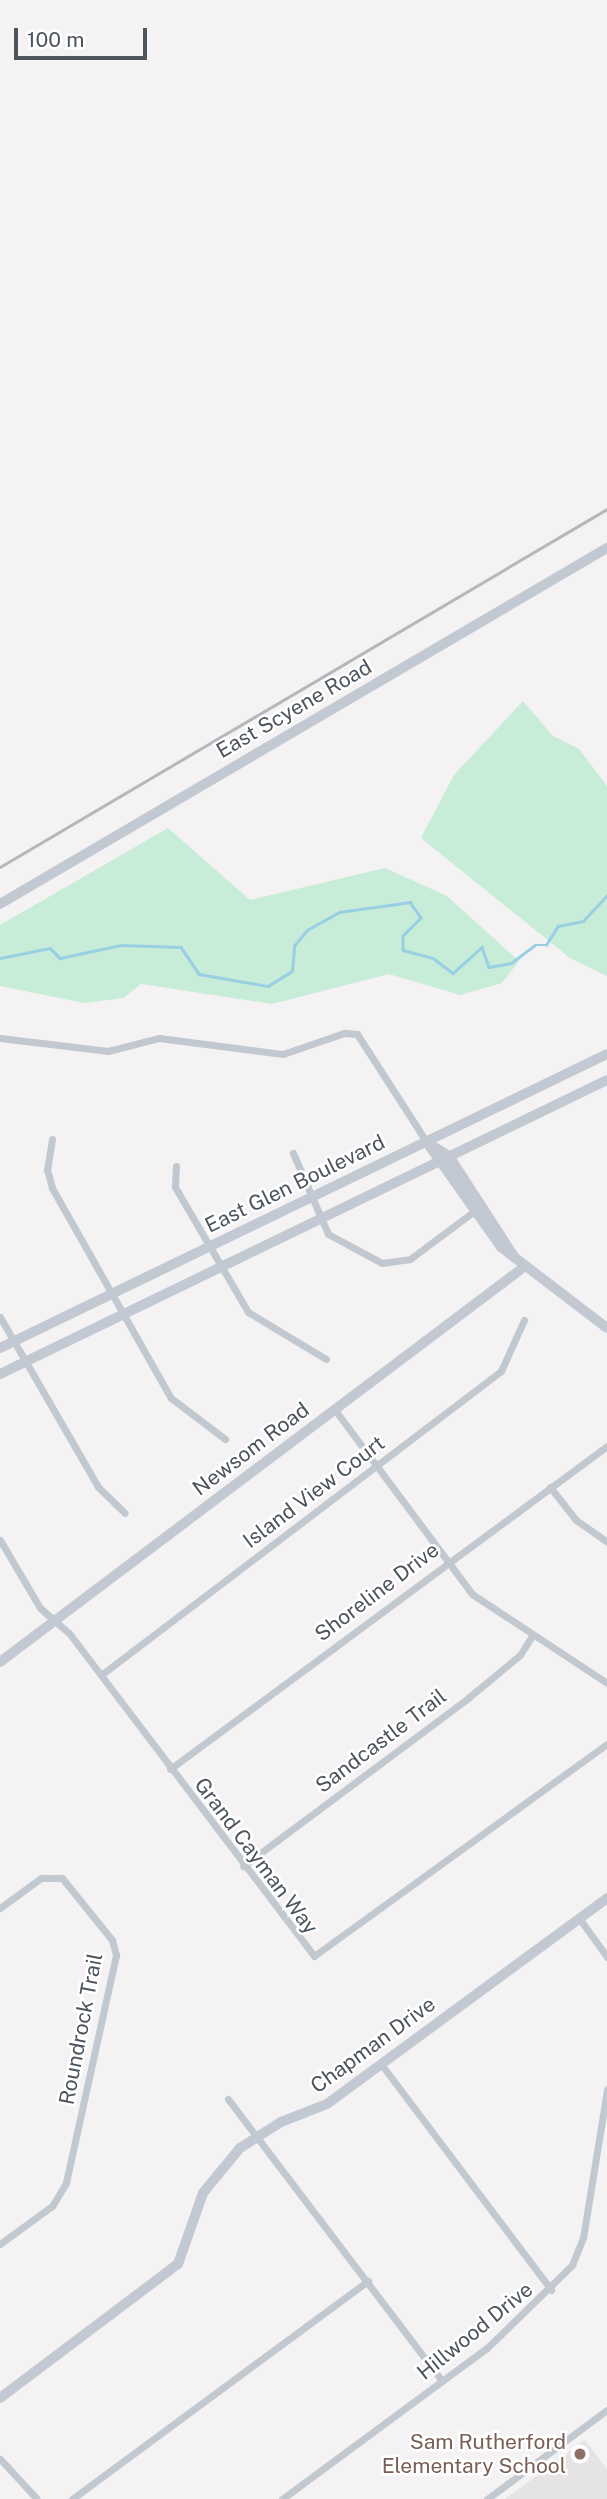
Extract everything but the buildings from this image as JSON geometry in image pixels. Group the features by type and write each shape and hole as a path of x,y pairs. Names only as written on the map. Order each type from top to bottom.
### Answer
{"street":[{"name":"East Scyene Road","path":"0,904 607,548"},
{"path":"0,1038 108,1051 159,1038 283,1054 344,1033 358,1034 437,1162 479,1208"},
{"name":"East Glen Boulevard","path":"0,1348 607,1054"},
{"name":"East Glen Boulevard","path":"0,1374 607,1080"},
{"path":"52,1139 47,1170 52,1188 124,1314 179,1408 225,1439"},
{"path":"426,1141 449,1156 479,1208 515,1258 607,1328"},
{"path":"293,1153 316,1195 320,1219 338,1245 391,1265 410,1259 479,1208"},
{"path":"176,1166 175,1187 255,1320 326,1359"},
{"name":"Newsom Road","path":"0,1662 524,1267"},
{"path":"0,1317 98,1487 125,1513"},
{"name":"Island View Court","path":"100,1675 501,1371 524,1320"},
{"path":"335,1410 472,1594 607,1683"},
{"name":"Shoreline Drive","path":"170,1769 447,1561 607,1446"},
{"path":"550,1487 576,1520 607,1542"},
{"name":"Grand Cayman Way","path":"0,1540 53,1622 100,1675 304,1950 321,1955 607,1744"},
{"name":"Sandcastle Trail","path":"243,1866 468,1698 520,1656 532,1636"},
{"name":"Roundrock Trail","path":"0,1908 41,1878 62,1878 112,1940 116,1955 66,2183 45,2213 0,2244"},
{"name":"Chapman Drive","path":"0,2398 178,2264 217,2170 259,2136 327,2104 607,1898"},
{"path":"579,1918 607,1957"},
{"path":"381,2064 551,2290"},
{"name":"Hillwood Drive","path":"282,2499 442,2381 551,2290 583,2238 607,2090"},
{"path":"228,2099 259,2136 442,2381"},
{"path":"72,2499 368,2281"},
{"path":"487,2499 607,2410"},
{"path":"0,2459 37,2499"}],"shaded area":[{"name":"Sam Rutherford Elementary School","path":"585,2440 607,2469 607,2499 505,2499"}],"green space":[{"path":"523,701 553,736 579,749 607,786 607,976 570,958 421,838 454,775"},
{"path":"168,828 250,900 385,868 447,896 519,961 502,983 460,995 389,974 272,1004 141,984 123,998 84,1003 0,986 0,925"}],"waterway":[{"path":"0,958 50,948 60,958 121,945 181,947 199,974 268,986 292,971 294,946 307,930 339,912 410,902 421,918 403,936 403,950 433,958 453,973 482,947 489,967 511,963 535,945 546,945 558,926 583,921 607,895"}],"railway":[{"path":"0,867 607,509"}],"place":[{"name":"Sam Rutherford Elementary School","path":"580,2454"}]}
